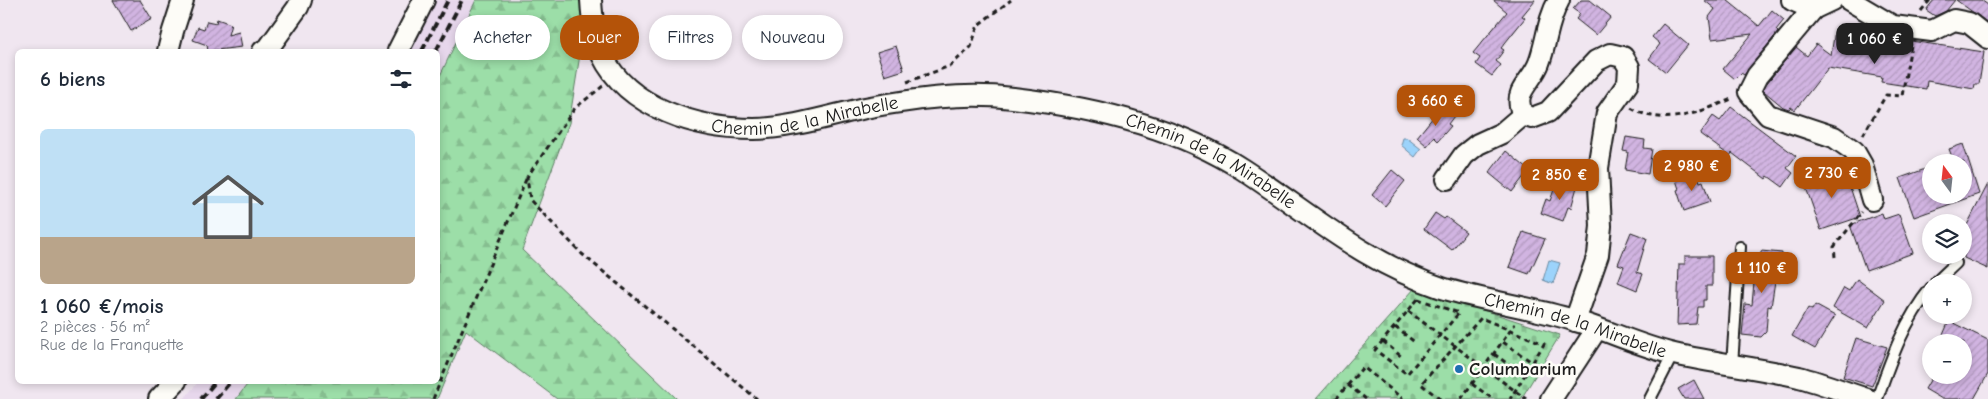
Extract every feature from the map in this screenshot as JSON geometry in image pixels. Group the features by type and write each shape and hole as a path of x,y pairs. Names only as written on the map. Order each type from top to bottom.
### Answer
{"street":[{"path":"168,49 183,0"},
{"path":"268,49 301,0"},
{"path":"399,49 424,0"},
{"name":"Chemin de la Mirabelle","path":"591,0 596,41 603,58 615,76 657,108 688,120 718,126 756,129 801,123 915,99 963,95 1009,97 1067,106 1131,122 1196,144 1240,168 1347,243 1387,266 1442,288 1575,320 1634,344 1673,354 1800,378 1867,399"},
{"path":"1559,0 1549,20 1540,61 1533,76 1520,94 1519,108 1523,115 1532,118 1548,112 1596,61 1610,54 1623,57 1629,67 1628,83 1618,100 1607,113 1598,168 1602,226 1598,255 1575,320"},
{"path":"1792,0 1812,10"},
{"path":"1832,0 1812,10 1757,76 1749,92 1768,115 1834,137 1854,151 1862,165 1872,200"},
{"path":"1849,0 1893,26 1932,31 1954,20 1969,23 1988,38"},
{"path":"1447,178 1464,155 1478,144 1502,133 1523,115"},
{"path":"1552,399 1596,330"},
{"path":"159,399 173,384"}],"lane":[{"path":"1732,365 1740,247"},
{"path":"1944,274 1955,264"},
{"path":"1877,399 1901,334 1922,299"},
{"path":"1650,399 1673,354"}],"path":[{"path":"903,85 950,66 971,47 978,25 1011,0"},
{"path":"1854,151 1886,95 1902,96 1914,30"},
{"path":"440,382 527,177 575,108 615,76"},
{"path":"1618,100 1647,117 1690,116 1749,92"},
{"path":"527,177 530,200 582,254 757,399"},
{"path":"1835,257 1834,247 1872,200"},
{"path":"1418,299 1459,313 1407,374 1375,350 1395,327 1418,299"},
{"path":"1408,311 1467,358 1526,399"},
{"path":"1440,399 1421,384 1482,318 1544,344 1510,399"},
{"path":"1395,327 1416,343"},
{"path":"1463,398 1511,330"},
{"path":"1383,341 1403,358"},
{"path":"1503,342 1533,363"},
{"path":"1494,354 1524,376"},
{"path":"1336,399 1363,367 1404,399"},
{"path":"433,399 439,384"},
{"path":"1472,384 1493,399"},
{"path":"1348,385 1366,399"}],"shaded area":[{"path":"433,0 476,0 469,15 455,15 455,44 440,76 440,49 408,49"},
{"path":"196,384 248,384 236,399 184,399"}],"green space":[{"path":"476,0 583,0 583,15 560,15 560,60 579,60 569,123 522,250 677,399 557,399 466,330 437,399 236,399 248,384 440,384 440,76 455,44 455,60 550,60 550,15 469,15"},
{"path":"1415,288 1560,335 1521,399 1316,399"}],"water":[{"path":"1403,138 1407,138 1421,149 1415,157 1401,145"},
{"path":"1549,260 1560,263 1553,284 1543,280"}],"building":[{"path":"113,0 140,0 152,19 131,31"},
{"path":"1493,0 1535,0 1522,16 1525,18 1501,48 1504,50 1496,61 1501,65 1492,76 1476,64 1480,58 1473,53 1507,12"},
{"path":"1581,0 1590,0 1611,17 1596,35 1576,19 1580,14 1573,9"},
{"path":"1704,0 1727,0 1759,26 1772,10 1784,20 1776,30 1778,32 1744,75 1741,73 1735,79 1723,69 1752,34 1712,39 1709,17 1715,9"},
{"path":"1934,0 1955,0 1946,11 1935,16 1926,10"},
{"path":"1956,0 1981,0 1988,5 1988,23"},
{"path":"217,19 231,24 228,35 239,32 242,47 208,49 207,45 193,40 198,27 204,29 207,21 216,23"},
{"path":"1663,24 1688,45 1666,72 1649,59 1660,44 1652,37"},
{"path":"1835,30 1863,35 1864,31 1891,38 1984,52 1979,84 1975,84 1974,89 1927,81 1926,89 1881,82 1882,77 1828,68 1795,110 1791,107 1789,109 1783,107 1763,90 1796,47 1807,56 1816,44 1831,55"},
{"path":"896,46 904,70 885,76 877,52"},
{"path":"1442,106 1454,116 1448,124 1451,126 1438,141 1434,137 1427,146 1417,137"},
{"path":"1731,107 1796,156 1787,168 1793,173 1783,187 1768,176 1766,179 1732,153 1730,156 1700,134 1713,116 1720,121"},
{"path":"1626,137 1645,140 1644,148 1652,149 1648,174 1625,170 1628,152 1623,151"},
{"path":"1963,144 1966,154 1951,154 1949,149"},
{"path":"1506,151 1529,170 1512,192 1489,173"},
{"path":"1844,169 1860,217 1821,230 1804,182"},
{"path":"1392,170 1405,181 1385,206 1372,195"},
{"path":"1922,170 1922,204 1951,204 1914,217 1900,178"},
{"path":"1972,172 1979,194 1972,196"},
{"path":"1697,173 1700,182 1703,181 1710,202 1684,211 1677,190 1679,189 1676,180"},
{"path":"1557,181 1577,187 1571,208 1568,207 1563,221 1541,213 1546,199 1550,201"},
{"path":"1988,184 1988,269 1972,262 1972,215"},
{"path":"1435,213 1444,219 1446,217 1466,232 1452,250 1424,229"},
{"path":"1882,213 1884,219 1899,214 1913,253 1866,270 1850,225"},
{"path":"1523,232 1545,239 1529,274 1509,267"},
{"path":"1631,232 1647,238 1637,272 1643,274 1637,290 1618,282 1624,266 1618,264"},
{"path":"1761,251 1782,253 1780,282 1775,281 1771,307 1768,306 1766,332 1761,337 1742,335 1745,304 1752,305 1756,258 1761,259"},
{"path":"1685,256 1712,256 1712,286 1706,286 1706,300 1703,300 1703,307 1698,307 1696,324 1677,325 1679,264 1685,264"},
{"path":"1857,279 1885,300 1868,328 1833,308 1844,288 1849,291"},
{"path":"1815,305 1835,316 1815,349 1792,336 1808,308 1812,310"},
{"path":"1948,324 1955,324 1988,340 1988,374 1974,399 1942,399 1925,389 1928,384 1972,384 1972,334 1943,334"},
{"path":"1856,338 1887,347 1872,386 1843,377"},
{"path":"1694,380 1704,399 1684,399 1678,389"}],"railway":[{"path":"423,49 448,0"},
{"path":"437,49 462,0"},
{"path":"201,399 214,384"},
{"path":"216,399 228,384"}],"place":[{"name":"Columbarium","path":"1459,369"}]}
